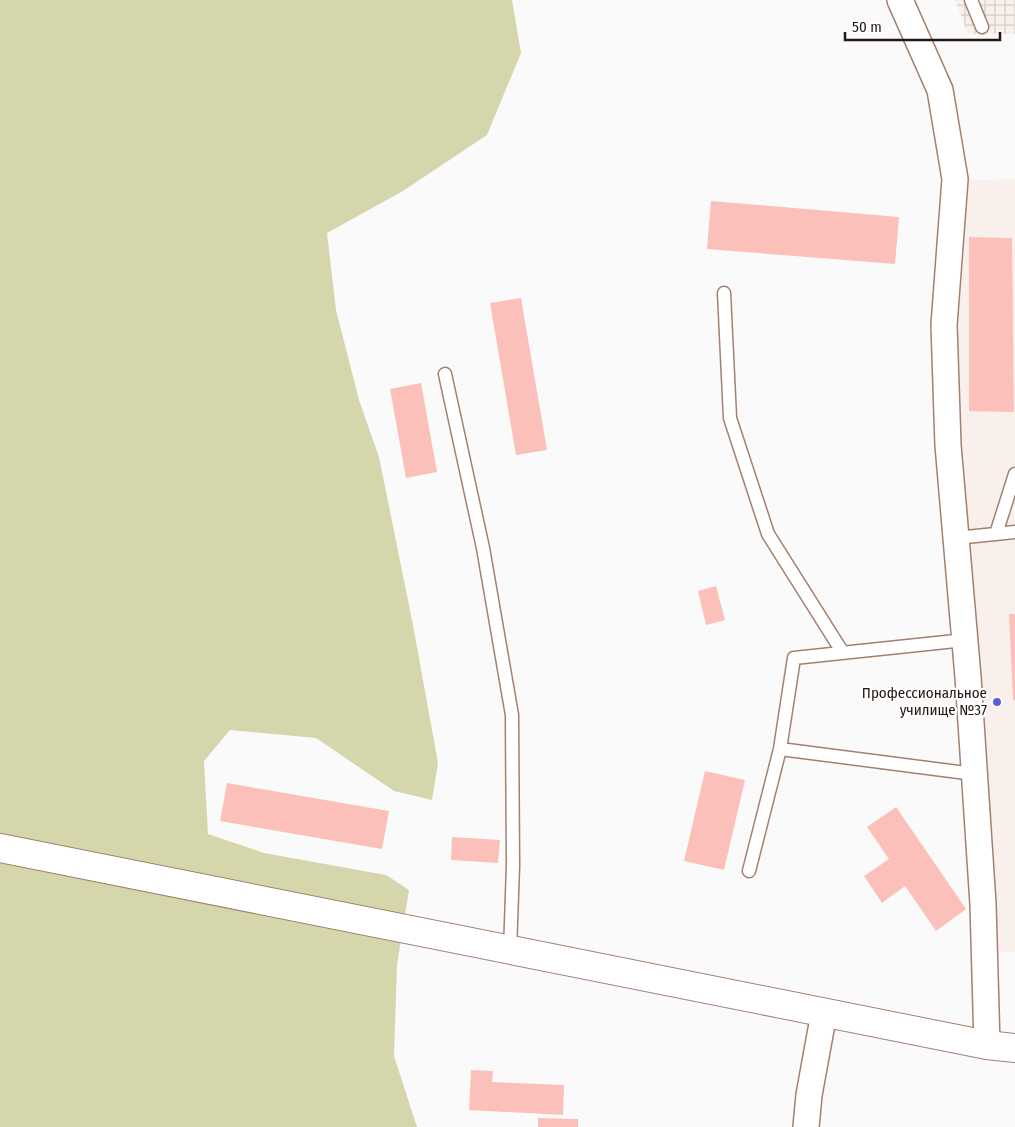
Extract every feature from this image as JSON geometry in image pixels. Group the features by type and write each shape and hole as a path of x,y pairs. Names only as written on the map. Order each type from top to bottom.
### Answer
{"street":[{"path":"900,0 940,90 955,179 944,325 948,445 965,640 974,774 982,904 986,1045"},
{"path":"0,848 986,1045 1015,1048"},
{"path":"806,1127 809,1095 824,1013"}],"lane":[{"path":"971,0 982,27"},
{"path":"724,293 730,418 768,534 843,653"},
{"path":"445,374 483,548 512,715 513,866 510,951"},
{"path":"996,534 1015,474"},
{"path":"956,538 1015,532"},
{"path":"749,871 780,749 794,658 965,640"},
{"path":"780,749 974,774"}],"shaded area":[{"path":"955,0 1015,0 1015,34 968,34"},
{"name":"Профессиональное училище №37","path":"1015,179 1015,952 997,952 956,349 969,180"}],"green space":[{"path":"0,0 512,0 521,53 487,135 403,191 327,233 336,310 359,400 379,457 413,625 438,763 432,800 394,791 316,738 230,730 204,761 208,834 264,853 386,875 409,890 397,965 394,1056 417,1127 0,1127"}],"building":[{"path":"711,201 899,217 895,264 707,249"},
{"path":"969,237 1012,238 1014,412 969,411"},
{"path":"521,298 547,450 516,455 490,303"},
{"path":"421,383 437,472 406,478 390,389"},
{"path":"716,586 725,620 706,625 698,591"},
{"path":"1009,614 1015,614 1015,700 1013,700"},
{"path":"705,771 745,780 724,870 684,861"},
{"path":"227,783 389,811 382,849 220,821"},
{"path":"896,807 966,909 936,931 905,886 882,903 864,876 889,859 867,827"},
{"path":"452,837 500,840 498,863 451,860"},
{"path":"471,1070 493,1071 492,1082 564,1085 563,1115 469,1110"},
{"path":"538,1118 578,1119 578,1127 538,1127"}],"place":[{"name":"Профессиональное училище №37","path":"997,702"}]}
